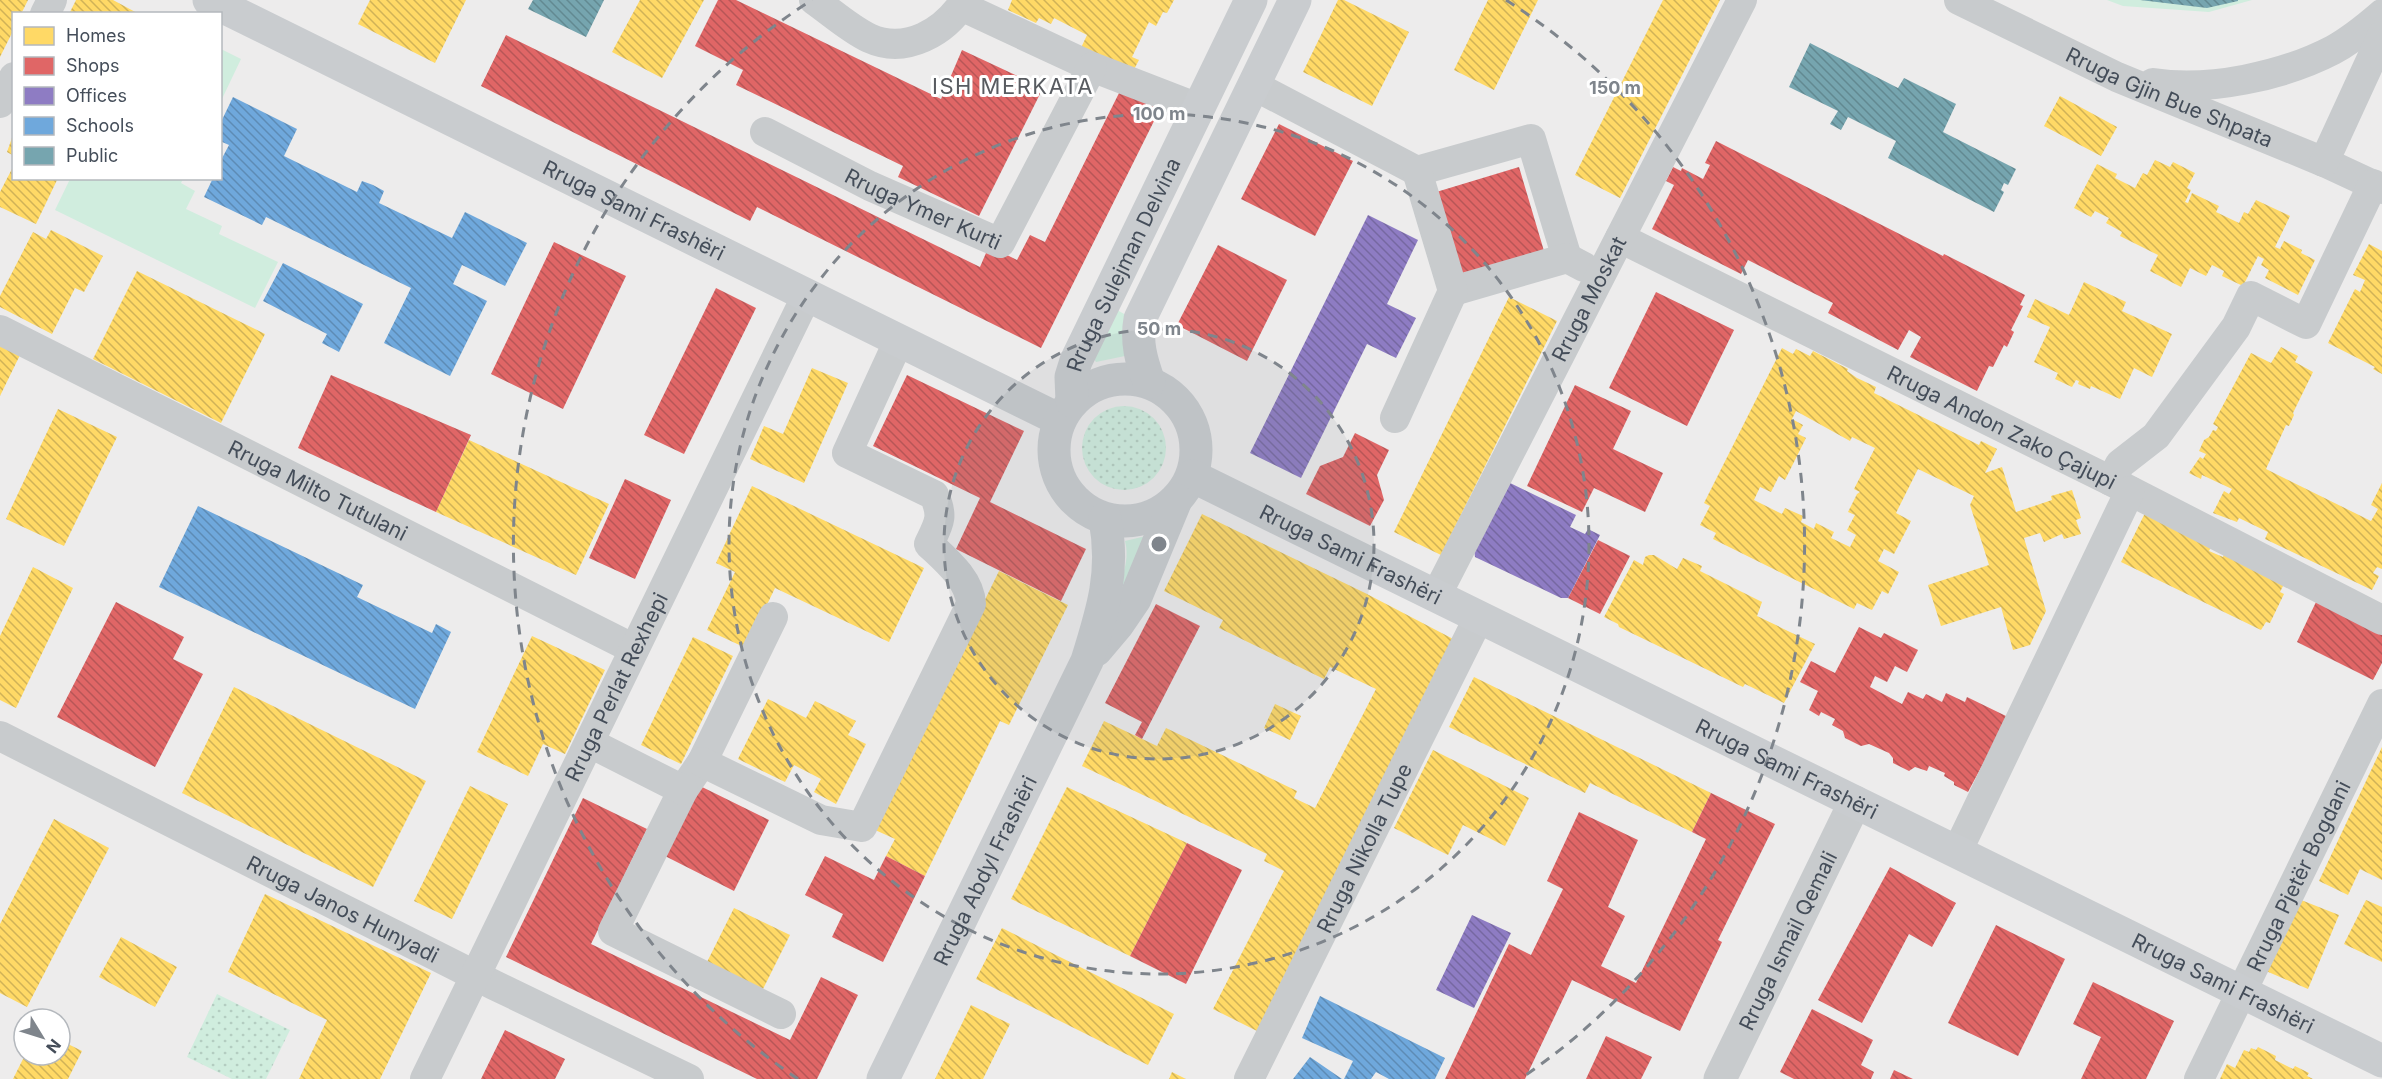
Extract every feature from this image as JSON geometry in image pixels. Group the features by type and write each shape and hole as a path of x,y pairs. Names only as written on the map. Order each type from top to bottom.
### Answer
{"main road":[{"name":"Rruga Sami Frashëri","path":"209,0 898,340 1066,410"},
{"name":"Rruga Sulejman Delvina","path":"1066,410 1076,361 1251,0"},
{"name":"Rruga Sulejman Delvina","path":"1149,382 1139,350 1140,319 1294,0"},
{"path":"1122,378 1149,382 1169,393 1185,410 1194,431 1197,453 1184,488 1155,515 1130,521 1104,519 1078,504 1067,493 1059,479 1053,450 1055,434 1066,410 1095,384 1122,378"},
{"name":"Rruga Sami Frashëri","path":"1184,488 1436,596 2382,1061"},
{"name":"Rruga Abdyl Frashëri","path":"1088,660 1135,599 1184,488"},
{"name":"Rruga Abdyl Frashëri","path":"883,1079 1088,660 1107,587 1110,545 1104,519"}],"street":[{"path":"814,0 868,37 888,44 915,41 935,33 963,3 1092,67 1198,108"},
{"name":"Rruga Moskat","path":"1436,596 1742,0"},
{"name":"Rruga Gjin Bue Shpata","path":"1959,0 2117,77 2378,186"},
{"path":"2117,77 2178,87 2256,77 2333,50 2365,29 2382,14"},
{"path":"2324,162 2382,36"},
{"name":"Rruga Ymer Kurti","path":"765,132 870,186 1000,243 1092,67"},
{"path":"0,103 12,81"},
{"path":"1253,84 1418,171 1532,139 1567,258"},
{"path":"1395,418 1453,291 1418,171"},
{"path":"1958,852 2120,486 2120,464 2156,436 2236,327 2251,296 2306,324 2378,186"},
{"name":"Rruga Andon Zako Çajupi","path":"1620,238 2120,486 2382,620"},
{"path":"1453,291 1567,258 1600,276"},
{"name":"Rruga Perlat Rexhepi","path":"425,1079 807,295"},
{"name":"Rruga Milto Tutulani","path":"0,330 634,649"},
{"path":"702,762 822,820 862,827 971,604 970,591 948,562 929,544 938,525 940,509 934,495 847,453 898,340"},
{"path":"773,617 702,762 683,790 613,931 782,1014"},
{"name":"Rruga Nikolla Tupe","path":"1249,1079 1479,617"},
{"name":"Rruga Pjetër Bogdani","path":"2199,1079 2382,704"},
{"name":"Rruga Janos Hunyadi","path":"0,736 689,1079"},
{"path":"590,743 683,790"},
{"name":"Rruga Ismail Qemali","path":"1720,1079 1855,802"}],"green space":[{"path":"2107,0 2252,0 2209,12 2123,6"},
{"path":"222,50 241,59 222,99"},
{"path":"70,180 182,180 181,183 195,191 186,209 222,226 219,234 278,262 255,308 55,210"},
{"path":"1117,310 1126,315 1125,356 1096,362 1094,359"},
{"path":"1124,406 1140,409 1154,418 1163,432 1166,448 1163,464 1154,478 1140,487 1124,490 1108,487 1094,478 1085,464 1082,448 1085,432 1094,418 1108,409"},
{"path":"1146,536 1126,588 1119,584 1126,563 1125,541"},
{"path":"217,994 290,1030 266,1079 232,1079 187,1057"}],"building: Homes":[{"path":"0,0 28,0 22,12 12,12 12,33 0,57"},
{"path":"76,0 113,0 135,12 70,12"},
{"path":"370,0 466,0 435,63 358,24"},
{"path":"640,0 704,0 662,78 612,52"},
{"path":"1012,0 1174,0 1167,13 1163,12 1156,26 1149,22 1132,57 1139,60 1131,75 1080,50 1087,35 1054,18 1051,24 1039,18 1036,23 1008,10"},
{"path":"1338,0 1344,0 1409,32 1372,106 1303,72"},
{"path":"1488,0 1538,0 1494,90 1454,70"},
{"path":"1663,0 1720,0 1620,198 1575,175"},
{"path":"2060,96 2117,127 2101,156 2044,126"},
{"path":"12,138 12,155 7,152"},
{"path":"2155,160 2170,167 2173,162 2195,173 2187,188 2191,190 2185,202 2188,203 2192,193 2219,206 2216,212 2239,223 2244,212 2248,214 2256,200 2290,216 2275,247 2280,249 2284,241 2315,260 2298,295 2265,278 2269,270 2261,265 2264,259 2258,256 2243,286 2222,276 2224,271 2212,265 2206,276 2190,268 2181,287 2150,271 2158,255 2120,236 2122,232 2106,223 2109,218 2095,211 2091,217 2074,208 2097,164 2117,174 2115,178 2135,188 2143,173 2147,175"},
{"path":"12,169 12,180 57,180 36,224 0,207 0,192"},
{"path":"51,230 103,256 84,292 75,288 52,334 0,307 0,296 33,232 46,239"},
{"path":"2369,244 2382,251 2382,374 2373,369 2375,367 2328,343 2355,289 2360,292 2365,280 2353,275"},
{"path":"137,271 265,334 221,423 93,359"},
{"path":"2084,282 2126,302 2122,311 2172,334 2152,377 2134,368 2120,399 2091,386 2090,389 2078,384 2079,381 2076,380 2072,387 2055,379 2058,373 2034,362 2050,327 2027,317 2035,299 2069,315"},
{"path":"1509,297 1557,321 1441,555 1394,532"},
{"path":"0,346 20,355 0,396"},
{"path":"2281,347 2298,356 2295,362 2313,372 2289,426 2286,425 2266,469 2371,521 2378,509 2371,505 2382,483 2382,569 2377,567 2373,573 2379,576 2372,590 2265,539 2268,532 2239,518 2237,522 2213,513 2224,491 2229,494 2232,489 2202,475 2201,479 2189,473 2200,457 2203,459 2206,454 2199,451 2204,440 2213,430 2216,431 2218,427 2213,424 2251,353 2271,363"},
{"path":"1782,348 1793,354 1796,349 1810,356 1813,351 1876,387 1874,393 1979,445 1981,441 1997,449 1985,473 2002,467 2016,512 2052,500 2051,496 2072,490 2081,518 2076,520 2081,534 2064,539 2062,534 2044,542 2040,533 2024,538 2046,611 2030,645 2013,650 2001,607 1941,626 1928,585 1989,565 1970,505 1974,496 1918,469 1896,513 1911,521 1894,554 1884,549 1878,561 1899,572 1888,594 1882,591 1872,610 1857,603 1854,609 1713,539 1716,533 1700,525 1710,506 1704,503","holes":["1796,411 1850,441 1852,437 1875,448 1854,489 1860,492 1848,512 1855,515 1847,530 1856,535 1850,547 1831,538 1834,532 1816,523 1814,529 1801,522 1803,516 1785,508 1782,514 1754,500 1760,487 1771,492 1779,476 1785,480 1806,438 1798,434 1803,425 1792,419"]},
{"path":"812,368 848,383 804,483 750,459 764,426 783,434"},
{"path":"58,409 117,437 64,546 6,519"},
{"path":"469,440 609,504 576,575 436,512"},
{"path":"752,486 924,568 889,642 775,588 746,648 707,630 735,572 716,563"},
{"path":"2146,511 2211,547 2209,551 2223,557 2225,550 2286,580 2280,592 2284,594 2270,623 2266,622 2261,630 2121,562"},
{"path":"1202,514 1365,593 1457,641 1261,1033 1213,1009 1284,871 1264,861 1267,854 1082,766 1104,721 1157,746 1166,728 1297,791 1294,798 1315,808 1376,689 1330,667 1324,679 1219,628 1223,620 1164,591"},
{"path":"1654,555 1677,569 1683,558 1702,566 1700,571 1762,602 1757,616 1815,644 1784,703 1745,684 1743,687 1619,627 1618,624 1604,617 1634,560 1643,565 1645,557"},
{"path":"33,567 73,588 16,708 0,700 0,636"},
{"path":"999,571 1068,605 1009,725 1000,721 925,876 886,856 895,839 873,829"},
{"path":"532,636 605,670 565,754 543,744 528,776 477,752"},
{"path":"693,637 733,656 681,764 641,745"},
{"path":"1474,677 1711,793 1692,832 1590,783 1585,793 1449,727"},
{"path":"234,687 426,781 373,887 182,793"},
{"path":"768,699 806,718 815,701 856,721 848,735 866,744 836,804 814,792 821,779 794,765 785,782 738,759"},
{"path":"1275,704 1301,716 1290,740 1264,728"},
{"path":"2382,747 2382,880 2360,869 2348,895 2319,881"},
{"path":"1433,750 1529,798 1505,846 1463,825 1448,855 1394,828"},
{"path":"470,786 508,804 452,919 414,901"},
{"path":"1067,787 1187,843 1130,956 1011,899"},
{"path":"54,819 109,848 27,1007 0,993 0,924"},
{"path":"265,894 431,973 380,1079 299,1079 327,1020 228,972"},
{"path":"2296,898 2339,915 2308,989 2266,971"},
{"path":"2366,900 2382,907 2382,962 2344,944"},
{"path":"734,908 790,935 762,991 706,964"},
{"path":"1002,928 1174,1014 1148,1065 976,979"},
{"path":"121,937 177,967 155,1007 99,977"},
{"path":"971,1005 1010,1024 983,1079 935,1079"},
{"path":"72,1046 82,1051 68,1079 13,1079 19,1067 72,1067"},
{"path":"2258,1047 2276,1056 2275,1060 2293,1069 2295,1066 2309,1073 2307,1076 2313,1079 2220,1079 2227,1064 2235,1068 2244,1050 2249,1052 2251,1048 2256,1050"},
{"path":"1172,1072 1186,1079 1169,1079"}],"building: Shops":[{"path":"718,0 736,0 941,99 962,50 1043,88 979,216 898,177 903,166 736,85 743,70 695,46"},
{"path":"506,35 980,267 989,246 1017,260 1030,235 1045,242 1122,87 1161,107 1041,348 757,207 750,221 481,86"},
{"path":"1279,124 1353,161 1315,236 1241,199"},
{"path":"1716,141 2025,295 2007,347 2004,345 1993,367 1989,366 1977,391 1910,357 1921,337 1909,330 1898,350 1828,313 1833,303 1748,260 1741,274 1652,229 1674,185 1666,181 1673,167 1681,171 1682,168 1703,179 1710,165 1705,163"},
{"path":"1519,167 1544,251 1457,276 1433,193"},
{"path":"554,242 626,276 563,409 491,374"},
{"path":"1218,245 1287,280 1247,361 1177,325"},
{"path":"716,288 756,308 684,454 644,435"},
{"path":"1656,292 1734,330 1687,426 1609,388"},
{"path":"331,375 471,435 436,512 298,448"},
{"path":"907,375 1024,431 990,502 1086,549 1061,601 956,549 980,498 873,446"},
{"path":"1575,385 1631,411 1613,449 1663,473 1645,512 1594,488 1582,512 1527,486"},
{"path":"1355,433 1389,450 1377,475 1384,500 1370,526 1306,494 1320,466 1343,457"},
{"path":"625,479 671,500 635,579 589,558"},
{"path":"1598,540 1630,556 1600,614 1568,598"},
{"path":"116,602 184,637 173,659 203,674 155,767 57,717"},
{"path":"2316,602 2382,635 2382,663 2373,680 2297,642"},
{"path":"1156,604 1200,626 1142,739 1135,735 1142,722 1105,703"},
{"path":"1859,627 1881,638 1884,633 1918,650 1907,672 1895,666 1887,682 1875,676 1870,687 1902,704 1908,692 1923,699 1926,694 1942,702 1946,693 1965,702 1967,697 2008,717 1968,792 1954,785 1954,782 1944,776 1945,773 1929,766 1927,771 1915,767 1909,771 1893,763 1893,758 1889,753 1869,744 1861,746 1845,738 1843,731 1832,725 1835,719 1821,712 1819,716 1809,710 1818,691 1800,682 1811,661 1835,673"},
{"path":"700,786 769,820 734,891 665,856"},
{"path":"1711,793 1775,824 1718,940 1722,942 1680,1031 1572,980 1525,1079 1445,1079 1509,944 1531,955 1563,889 1547,881 1579,812 1638,840 1608,907 1625,916 1601,966 1636,983 1706,839 1692,832"},
{"path":"583,798 647,829 591,944 790,1040 821,977 858,995 817,1079 757,1079 506,957"},
{"path":"1187,843 1242,870 1186,984 1130,956"},
{"path":"825,856 874,880 886,856 925,876 883,962 832,937 843,914 805,895"},
{"path":"1890,867 1956,903 1932,947 1909,934 1862,1023 1818,1000"},
{"path":"1996,925 2065,959 2018,1056 1948,1023"},
{"path":"2093,982 2174,1021 2146,1079 2081,1079 2101,1037 2073,1024"},
{"path":"1812,1009 1873,1040 1861,1065 1874,1072 1871,1079 1794,1079 1780,1072"},
{"path":"505,1030 565,1059 555,1079 481,1079"},
{"path":"1606,1036 1652,1057 1641,1079 1586,1079"},
{"path":"1894,1070 1913,1079 1890,1079"}],"building: Offices":[{"path":"1368,215 1418,240 1387,304 1416,318 1396,358 1367,344 1301,478 1250,453"},
{"path":"1508,482 1576,515 1570,527 1585,534 1588,529 1600,535 1568,598 1561,598 1475,557 1474,549"},
{"path":"1472,915 1511,933 1474,1008 1436,990"}],"building: Schools":[{"path":"233,97 297,129 284,156 357,192 362,181 373,185 384,191 379,203 452,238 465,212 527,243 505,286 462,265 453,284 487,301 450,376 384,343 411,288 266,217 262,225 204,197 212,180 222,180 222,158 229,145 222,142 222,120"},
{"path":"283,263 363,304 339,352 322,343 327,334 263,301"},
{"path":"198,506 363,585 357,597 432,633 436,624 451,632 415,709 159,587"},
{"path":"1320,996 1445,1058 1435,1079 1389,1079 1376,1072 1371,1079 1344,1079 1353,1061 1302,1038"},
{"path":"1310,1057 1342,1079 1293,1079"}],"building: Public":[{"path":"533,0 604,0 586,37 528,9"},
{"path":"2140,0 2238,0 2238,1 2207,8"},
{"path":"1810,43 1898,88 1904,78 1956,104 1943,132 2016,169 2008,185 2004,183 2001,190 2004,192 1994,212 1888,158 1896,141 1848,117 1841,130 1830,124 1838,111 1789,87"}],"district":[{"name":"ISH MERKATA","path":"1013,86"}]}
